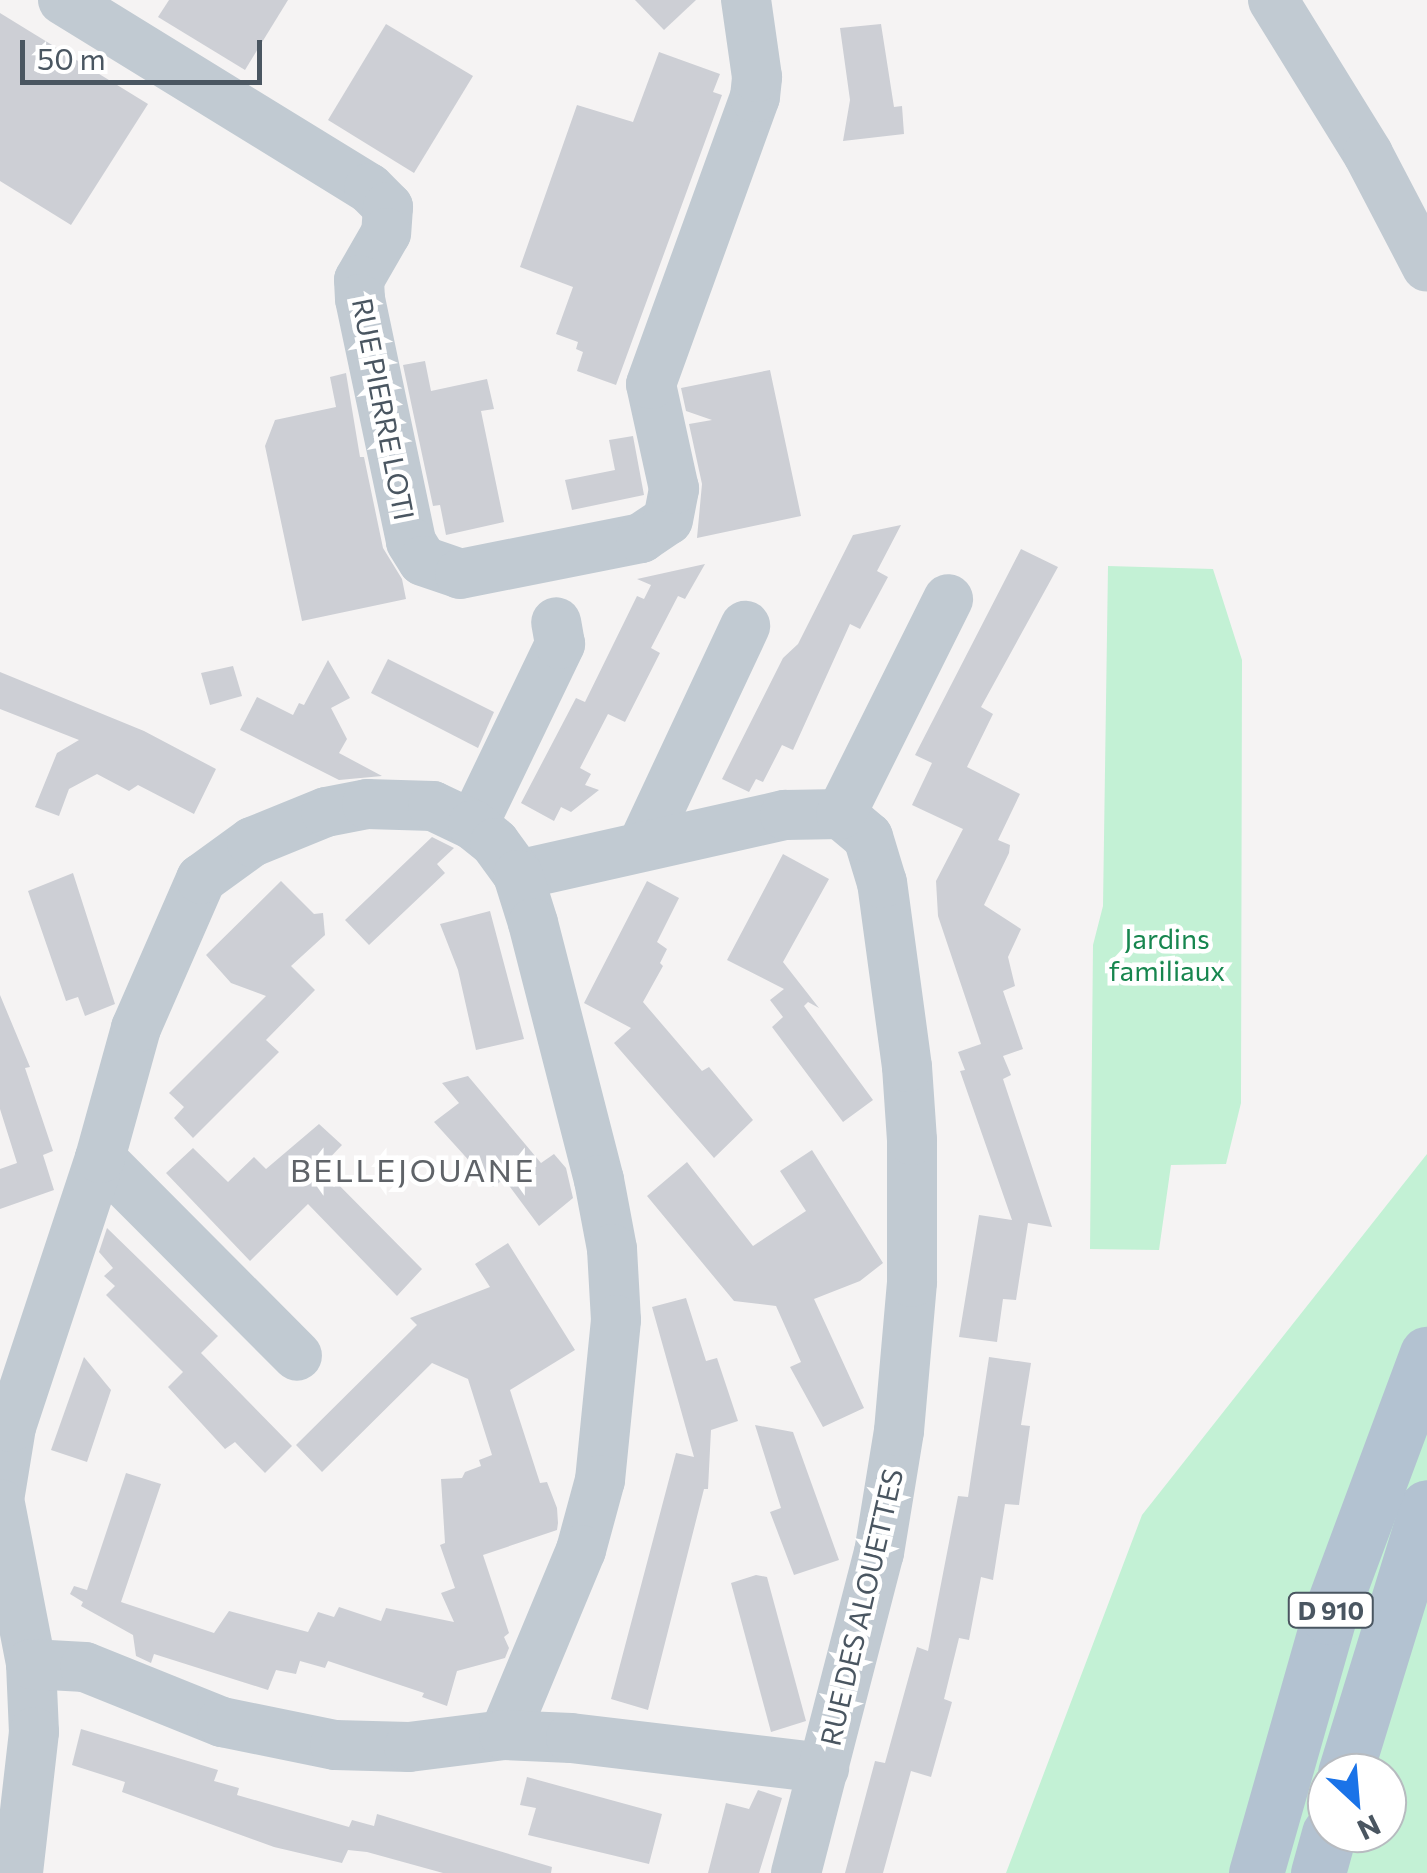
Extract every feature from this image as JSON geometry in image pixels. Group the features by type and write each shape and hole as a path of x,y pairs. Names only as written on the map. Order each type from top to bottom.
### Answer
{"main road":[{"name":"D 910","path":"1256,1873 1329,1617 1427,1354"},
{"name":"D 910","path":"1350,1753 1427,1507"}],"street":[{"name":"RUE PIERRE LOTI","path":"63,0 369,188 388,207 386,233 359,280 360,300 411,542 424,561 460,574 641,538 668,520 674,489 651,384 756,96 757,76 746,0"},
{"path":"1273,0 1368,154 1427,267"},
{"path":"518,875 643,844 784,816 841,814 948,599"},
{"path":"474,825 560,644 556,622"},
{"path":"643,844 745,626"},
{"path":"1,1466 100,1158 136,1028 201,879 252,842 326,812 366,804 433,806 474,825 495,843 518,875 558,1018 612,1248 614,1358 600,1480 581,1550 504,1735"},
{"name":"RUE DES ALOUETTES","path":"796,1873 887,1513 912,1282 908,1085 882,883 868,838 841,814"},
{"path":"100,1158 297,1356"},
{"path":"0,1504 31,1664 34,1732 18,1873"},
{"path":"31,1664 86,1667 222,1722 300,1740 374,1748 504,1735 571,1738 824,1768"}],"green space":[{"name":"Jardins familiaux","path":"1108,566 1213,569 1242,660 1241,1103 1226,1164 1171,1165 1159,1250 1090,1249 1093,945 1103,906"},
{"path":"1427,1154 1427,1873 1006,1873 1142,1515"}],"building":[{"path":"169,0 288,0 245,70 158,17"},
{"path":"635,0 696,0 664,30"},
{"path":"0,13 148,104 71,225 0,181"},
{"path":"386,24 473,76 414,173 328,120"},
{"path":"881,24 894,107 902,106 904,134 843,141 850,100 840,28"},
{"path":"659,52 720,74 713,92 722,95 616,385 577,371 583,352 576,349 578,342 556,334 573,287 520,267 577,105 633,122"},
{"path":"425,361 431,391 487,379 494,409 481,411 504,522 446,535 440,505 433,506 403,365"},
{"path":"770,370 801,516 697,538 702,484 689,424 712,420 686,411 681,388"},
{"path":"346,373 360,457 364,457 383,548 402,579 406,599 302,621 265,446 275,420 336,407 330,377"},
{"path":"633,436 644,495 572,510 565,480 615,470 609,440"},
{"path":"901,525 877,571 888,577 860,629 850,624 793,750 782,745 763,782 756,779 749,792 722,779 783,658 798,644 853,535"},
{"path":"1021,549 1058,567 981,707 993,714 967,767 1020,794 998,840 1010,845 1009,853 984,905 1021,929 1008,957 1015,986 1003,991 1023,1049 1003,1056 1011,1075 1003,1079 1052,1227 1028,1223 1016,1300 1003,1299 997,1342 959,1337 979,1215 1012,1220 960,1071 965,1070 958,1052 981,1044 938,916 936,881 963,829 912,805 932,763 915,755"},
{"path":"705,564 685,599 678,596 651,648 660,653 625,722 608,714 580,768 591,774 585,785 599,790 571,812 561,807 554,821 521,803 576,698 585,702 637,596 644,599 651,585 637,579"},
{"path":"388,659 494,712 478,748 371,693"},
{"path":"328,660 350,698 331,708 347,739 339,753 382,776 339,780 240,730 257,697 293,715 299,703 304,705"},
{"path":"233,666 242,696 210,705 201,673"},
{"path":"0,672 144,731 216,769 194,814 138,785 129,791 97,774 69,789 59,816 35,807 57,753 79,740 0,709"},
{"path":"432,837 454,848 437,864 445,873 369,945 345,920"},
{"path":"783,854 829,879 783,962 819,1008 808,1002 804,1006 873,1100 843,1122 772,1027 783,1017 770,1000 784,989 727,960"},
{"path":"73,873 115,1004 85,1016 78,997 66,1001 28,891"},
{"path":"281,881 314,914 323,913 325,935 291,966 315,990 266,1040 279,1052 193,1138 174,1118 184,1107 169,1093 266,996 231,983 206,955"},
{"path":"647,881 679,898 657,942 667,949 660,963 663,966 643,1002 702,1071 709,1067 753,1120 714,1158 614,1043 631,1028 584,1003"},
{"path":"490,911 524,1039 476,1050 458,970 440,924"},
{"path":"0,995 30,1067 25,1068 53,1151 43,1155 54,1190 0,1209 0,1169 17,1163 0,1109"},
{"path":"468,1076 541,1163 554,1154 566,1168 573,1198 539,1226 504,1179 493,1187 434,1122 459,1103 442,1083"},
{"path":"319,1124 342,1145 321,1167 422,1269 397,1296 308,1204 250,1261 166,1173 193,1148 228,1182 254,1157 266,1169"},
{"path":"812,1150 883,1263 860,1281 814,1299 864,1408 823,1427 790,1367 801,1362 776,1306 734,1301 647,1196 687,1162 753,1246 806,1211 780,1171"},
{"path":"107,1228 218,1336 201,1353 292,1446 265,1473 235,1442 225,1449 168,1387 183,1372 106,1295 115,1286 104,1276 113,1268 99,1252"},
{"path":"508,1243 575,1350 510,1390 540,1483 547,1482 557,1508 558,1523 557,1530 483,1555 509,1633 504,1637 509,1648 505,1658 457,1671 447,1706 422,1697 424,1693 328,1661 325,1668 300,1661 296,1674 276,1670 268,1690 154,1654 151,1663 136,1656 133,1635 81,1606 83,1602 70,1594 74,1586 87,1590 126,1473 161,1484 121,1602 214,1633 229,1611 308,1632 318,1612 334,1617 339,1607 381,1621 386,1608 454,1622 441,1593 455,1588 440,1545 445,1543 441,1479 462,1478 465,1472 481,1466 479,1460 492,1455 468,1379 432,1363 322,1472 296,1445 417,1325 410,1318 490,1287 475,1264"},
{"path":"686,1298 706,1361 717,1358 738,1421 711,1430 708,1489 704,1489 648,1710 611,1699 676,1453 694,1457 652,1307"},
{"path":"84,1357 111,1390 87,1462 51,1450"},
{"path":"989,1357 1031,1363 1021,1425 1030,1426 1019,1505 1005,1504 993,1580 981,1577 969,1640 959,1638 944,1699 952,1702 931,1777 911,1771 883,1873 845,1873 875,1761 885,1763 917,1647 928,1651 958,1496 968,1497"},
{"path":"755,1425 793,1432 839,1560 794,1575 770,1512 781,1508"},
{"path":"756,1575 767,1577 806,1721 771,1732 731,1583"},
{"path":"81,1729 218,1770 214,1781 239,1788 237,1795 349,1827 352,1820 374,1826 377,1814 552,1867 551,1873 443,1873 367,1852 348,1850 342,1863 274,1847 122,1792 125,1782 72,1765"},
{"path":"527,1777 662,1814 649,1864 528,1835 536,1808 520,1805"},
{"path":"758,1790 782,1798 759,1873 708,1873 726,1803 749,1809"}],"district":[{"name":"BELLEJOUANE","path":"413,1169"}]}
